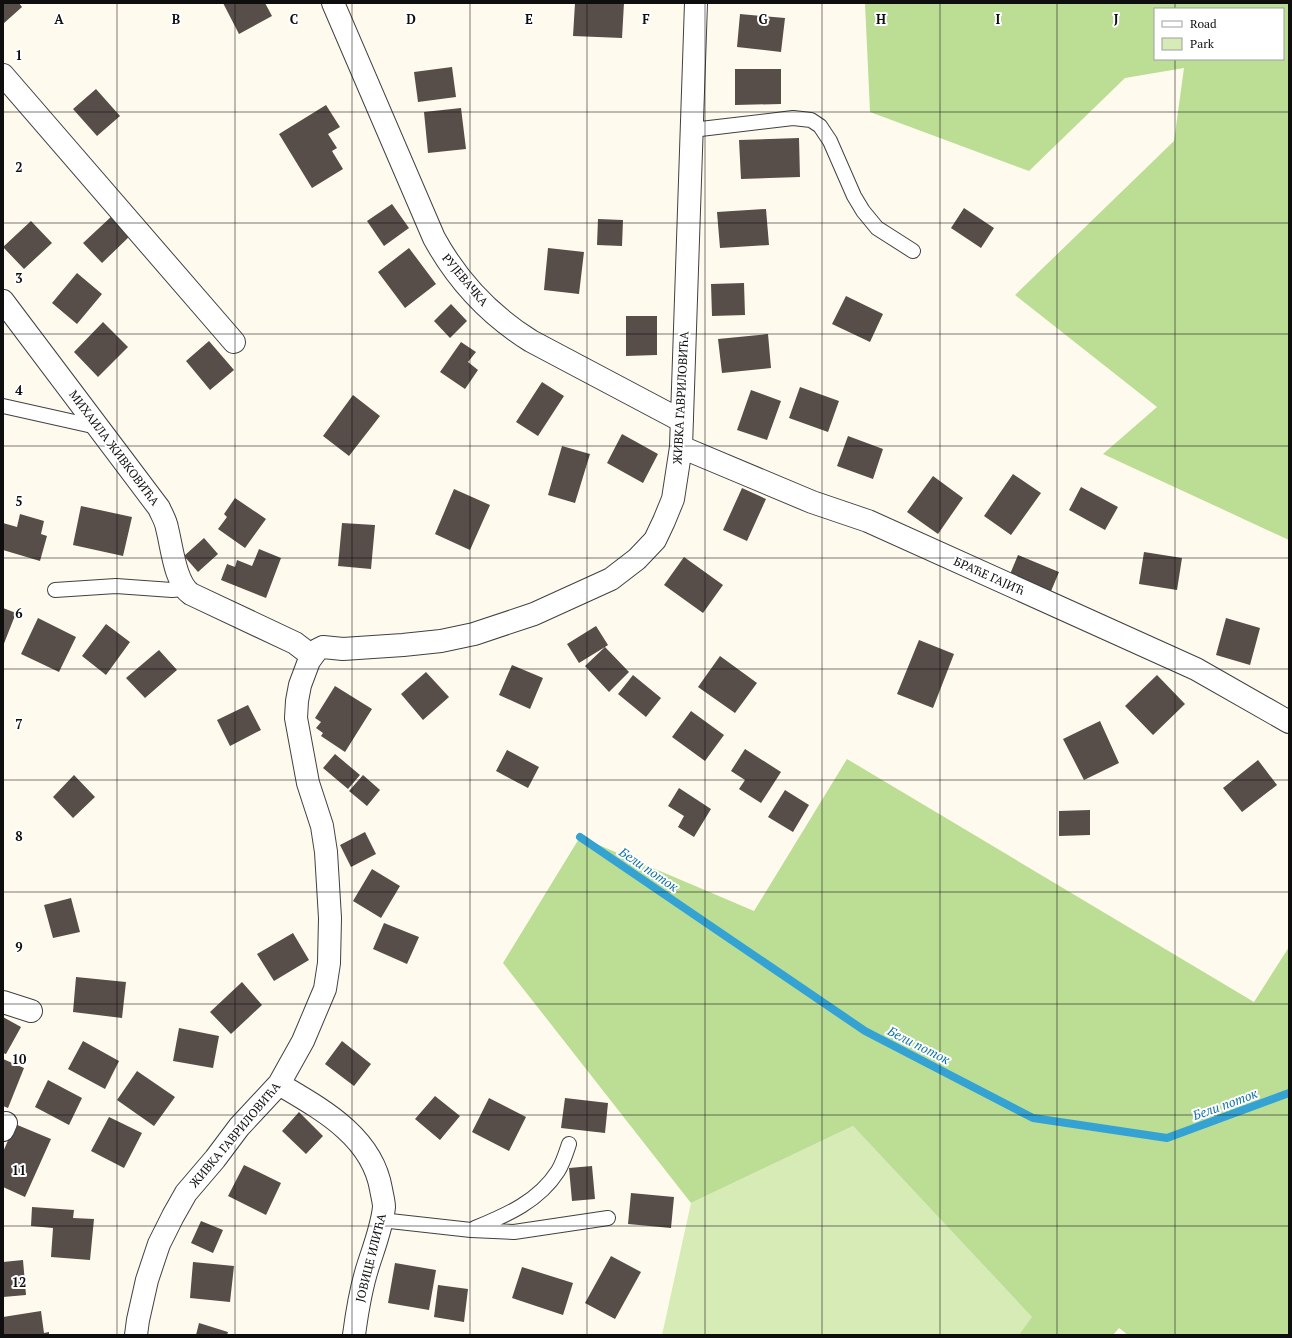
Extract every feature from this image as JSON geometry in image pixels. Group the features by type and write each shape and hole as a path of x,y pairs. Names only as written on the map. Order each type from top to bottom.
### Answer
{"street":[{"name":"РУЈЕВАЧКА","path":"332,3 434,238 443,255 456,273 485,306 512,329 531,341 682,421"},
{"name":"ЖИВКА ГАВРИЛОВИЋА","path":"136,1335 147,1280 159,1244 176,1210 186,1193 216,1159 239,1127 279,1084 303,1041 325,989 329,963 330,918 322,826 308,783 296,718 300,685 312,656 317,650 326,647 343,649 441,641 474,634 534,614 610,578 637,559 654,540 664,521 673,499 681,447 696,3"},
{"path":"3,75 234,342"},
{"name":"МИХАИЛА ЖИВКОВИЋА","path":"3,301 159,508 167,527 179,576 185,589"},
{"name":"БРАЋЕ ГАЈИЋ","path":"681,447 812,502 868,521 1196,669 1289,722"},
{"path":"185,589 192,594 295,643 312,656"},
{"path":"3,1002 31,1012"},
{"name":"ЈОВИЦЕ ИЛИЋА","path":"279,1084 316,1106 350,1132 366,1151 376,1168 384,1206 378,1235 367,1268 356,1315 354,1335"}],"lane":[{"path":"692,130 793,118 811,120 820,126 830,141 854,196 868,217 877,228 913,251"},
{"path":"3,406 97,427"},
{"path":"55,590 116,586 172,590 185,589"},
{"path":"471,1230 503,1217 524,1205 545,1187 559,1170 569,1144"},
{"path":"381,1220 471,1230 514,1232 608,1218"}],"green space":[{"path":"865,3 1289,3 1289,540 1103,454 1157,407 1015,295 1174,141 1184,68 1125,78 1029,171 870,112"},
{"path":"847,759 1254,1002 1289,947 1289,1335 1128,1335 1119,1328 1113,1335 1019,1335 1032,1317 853,1126 691,1203 503,963 580,837 754,911"},
{"path":"853,1126 1033,1318 1019,1335 662,1335 691,1203"}],"building":[{"path":"3,3 19,3 22,7 3,24"},
{"path":"223,3 265,3 272,16 239,34"},
{"path":"575,3 624,3 622,38 573,36"},
{"path":"740,14 785,18 781,52 737,47"},
{"path":"452,67 456,97 418,102 414,72"},
{"path":"735,69 781,69 781,104 735,105"},
{"path":"96,89 120,116 97,136 73,109"},
{"path":"326,105 340,127 328,134 337,148 332,151 343,169 312,188 279,134"},
{"path":"461,108 466,149 428,153 424,112"},
{"path":"799,138 800,177 741,179 739,140"},
{"path":"392,204 409,228 384,246 367,221"},
{"path":"964,208 994,228 981,248 951,228"},
{"path":"766,209 769,245 720,248 717,212"},
{"path":"113,215 131,235 102,263 83,243"},
{"path":"598,219 623,220 622,246 597,245"},
{"path":"31,221 52,243 24,269 3,247"},
{"path":"409,248 436,284 405,308 378,272"},
{"path":"548,248 584,252 579,294 544,290"},
{"path":"77,273 102,294 77,324 52,303"},
{"path":"744,283 745,315 712,316 711,284"},
{"path":"846,296 883,314 870,342 832,324"},
{"path":"451,304 467,321 450,338 434,321"},
{"path":"626,316 657,316 657,355 626,356"},
{"path":"103,322 128,347 98,377 74,352"},
{"path":"768,334 771,368 722,373 718,339"},
{"path":"209,341 234,370 210,390 186,361"},
{"path":"461,342 476,352 468,362 478,370 465,389 440,372"},
{"path":"542,382 564,396 538,436 516,422"},
{"path":"800,387 839,401 828,432 789,418"},
{"path":"751,390 781,401 767,440 737,430"},
{"path":"353,395 380,416 349,456 323,436"},
{"path":"622,434 658,454 643,483 607,463"},
{"path":"848,436 883,449 873,479 837,466"},
{"path":"562,446 590,454 575,503 548,495"},
{"path":"1013,474 1041,493 1011,535 984,516"},
{"path":"933,476 963,498 938,534 907,512"},
{"path":"1081,487 1118,507 1105,530 1069,510"},
{"path":"742,488 766,499 747,541 723,530"},
{"path":"454,489 490,505 470,550 435,534"},
{"path":"235,498 266,519 245,548 218,529 227,517 224,514"},
{"path":"81,506 132,517 123,556 73,545"},
{"path":"20,514 44,521 41,534 47,536 40,561 3,550 3,523 17,527"},
{"path":"342,523 375,525 371,569 338,566"},
{"path":"204,538 218,554 198,572 184,556"},
{"path":"259,549 281,558 266,598 221,580 227,564 235,567 237,560 252,566"},
{"path":"1144,552 1182,558 1177,590 1139,584"},
{"path":"1018,555 1059,572 1049,596 1008,579"},
{"path":"684,557 723,585 703,613 664,585"},
{"path":"3,608 16,613 3,646"},
{"path":"38,618 76,637 59,672 21,654"},
{"path":"1226,618 1260,628 1250,665 1216,655"},
{"path":"106,624 130,642 106,675 82,656"},
{"path":"596,626 608,645 579,663 567,644"},
{"path":"919,640 954,654 933,708 897,694"},
{"path":"605,647 629,672 609,692 585,666"},
{"path":"159,650 177,670 145,698 126,678"},
{"path":"720,656 757,683 735,713 698,687"},
{"path":"512,665 543,678 530,709 499,695"},
{"path":"426,672 449,697 423,720 401,694"},
{"path":"633,675 661,698 646,717 618,694"},
{"path":"1157,675 1185,704 1153,735 1125,706"},
{"path":"335,686 372,709 345,752 321,736 323,733 316,728 321,722 315,718"},
{"path":"248,705 261,730 230,746 217,720"},
{"path":"691,711 724,735 705,761 672,737"},
{"path":"1100,721 1119,763 1084,780 1063,739"},
{"path":"745,749 781,772 761,803 739,789 745,780 731,771"},
{"path":"507,750 539,767 528,788 496,771"},
{"path":"335,754 360,775 348,789 323,768"},
{"path":"1258,760 1277,785 1242,812 1223,788"},
{"path":"74,775 95,797 73,818 53,797"},
{"path":"363,775 380,790 367,806 349,791"},
{"path":"679,788 711,809 694,837 678,827 684,816 668,806"},
{"path":"785,790 809,805 793,832 768,817"},
{"path":"1090,810 1090,835 1059,836 1059,811"},
{"path":"365,832 376,854 351,867 340,845"},
{"path":"372,869 400,886 381,918 353,901"},
{"path":"71,898 80,932 53,938 44,905"},
{"path":"384,923 419,937 407,964 373,949"},
{"path":"293,933 309,960 274,981 257,954"},
{"path":"76,977 126,982 122,1018 73,1012"},
{"path":"242,982 262,1005 231,1034 210,1012"},
{"path":"3,1017 21,1027 6,1054 3,1053"},
{"path":"179,1028 219,1036 213,1068 173,1061"},
{"path":"83,1041 119,1061 105,1089 68,1069"},
{"path":"342,1041 371,1064 354,1086 325,1064"},
{"path":"3,1059 24,1068 8,1108 3,1106"},
{"path":"137,1071 175,1097 154,1126 117,1100"},
{"path":"48,1080 82,1098 69,1125 35,1107"},
{"path":"435,1096 460,1116 440,1140 415,1119"},
{"path":"489,1098 526,1117 509,1151 472,1132"},
{"path":"565,1098 608,1103 605,1133 561,1128"},
{"path":"299,1112 323,1136 306,1154 282,1131"},
{"path":"109,1117 142,1133 124,1168 91,1151"},
{"path":"15,1124 51,1139 25,1197 3,1187 3,1152"},
{"path":"244,1165 281,1183 266,1215 228,1196"},
{"path":"592,1166 595,1199 572,1201 569,1168"},
{"path":"631,1193 674,1197 671,1228 628,1224"},
{"path":"32,1207 74,1210 73,1218 94,1219 90,1260 51,1257 53,1228 31,1226"},
{"path":"201,1221 223,1230 213,1253 191,1243"},
{"path":"611,1256 641,1272 615,1319 585,1303"},
{"path":"23,1260 26,1295 3,1297 3,1262"},
{"path":"193,1262 234,1266 230,1302 190,1298"},
{"path":"395,1263 436,1270 429,1310 388,1303"},
{"path":"522,1267 573,1283 563,1315 512,1298"},
{"path":"438,1285 468,1289 464,1322 434,1317"},
{"path":"41,1311 44,1333 49,1332 49,1335 3,1335 3,1317"},
{"path":"199,1323 228,1332 227,1335 196,1335"}],"waterway":[{"name":"Бели поток","path":"580,837 865,1031 1033,1118 1167,1138 1289,1093"}]}
